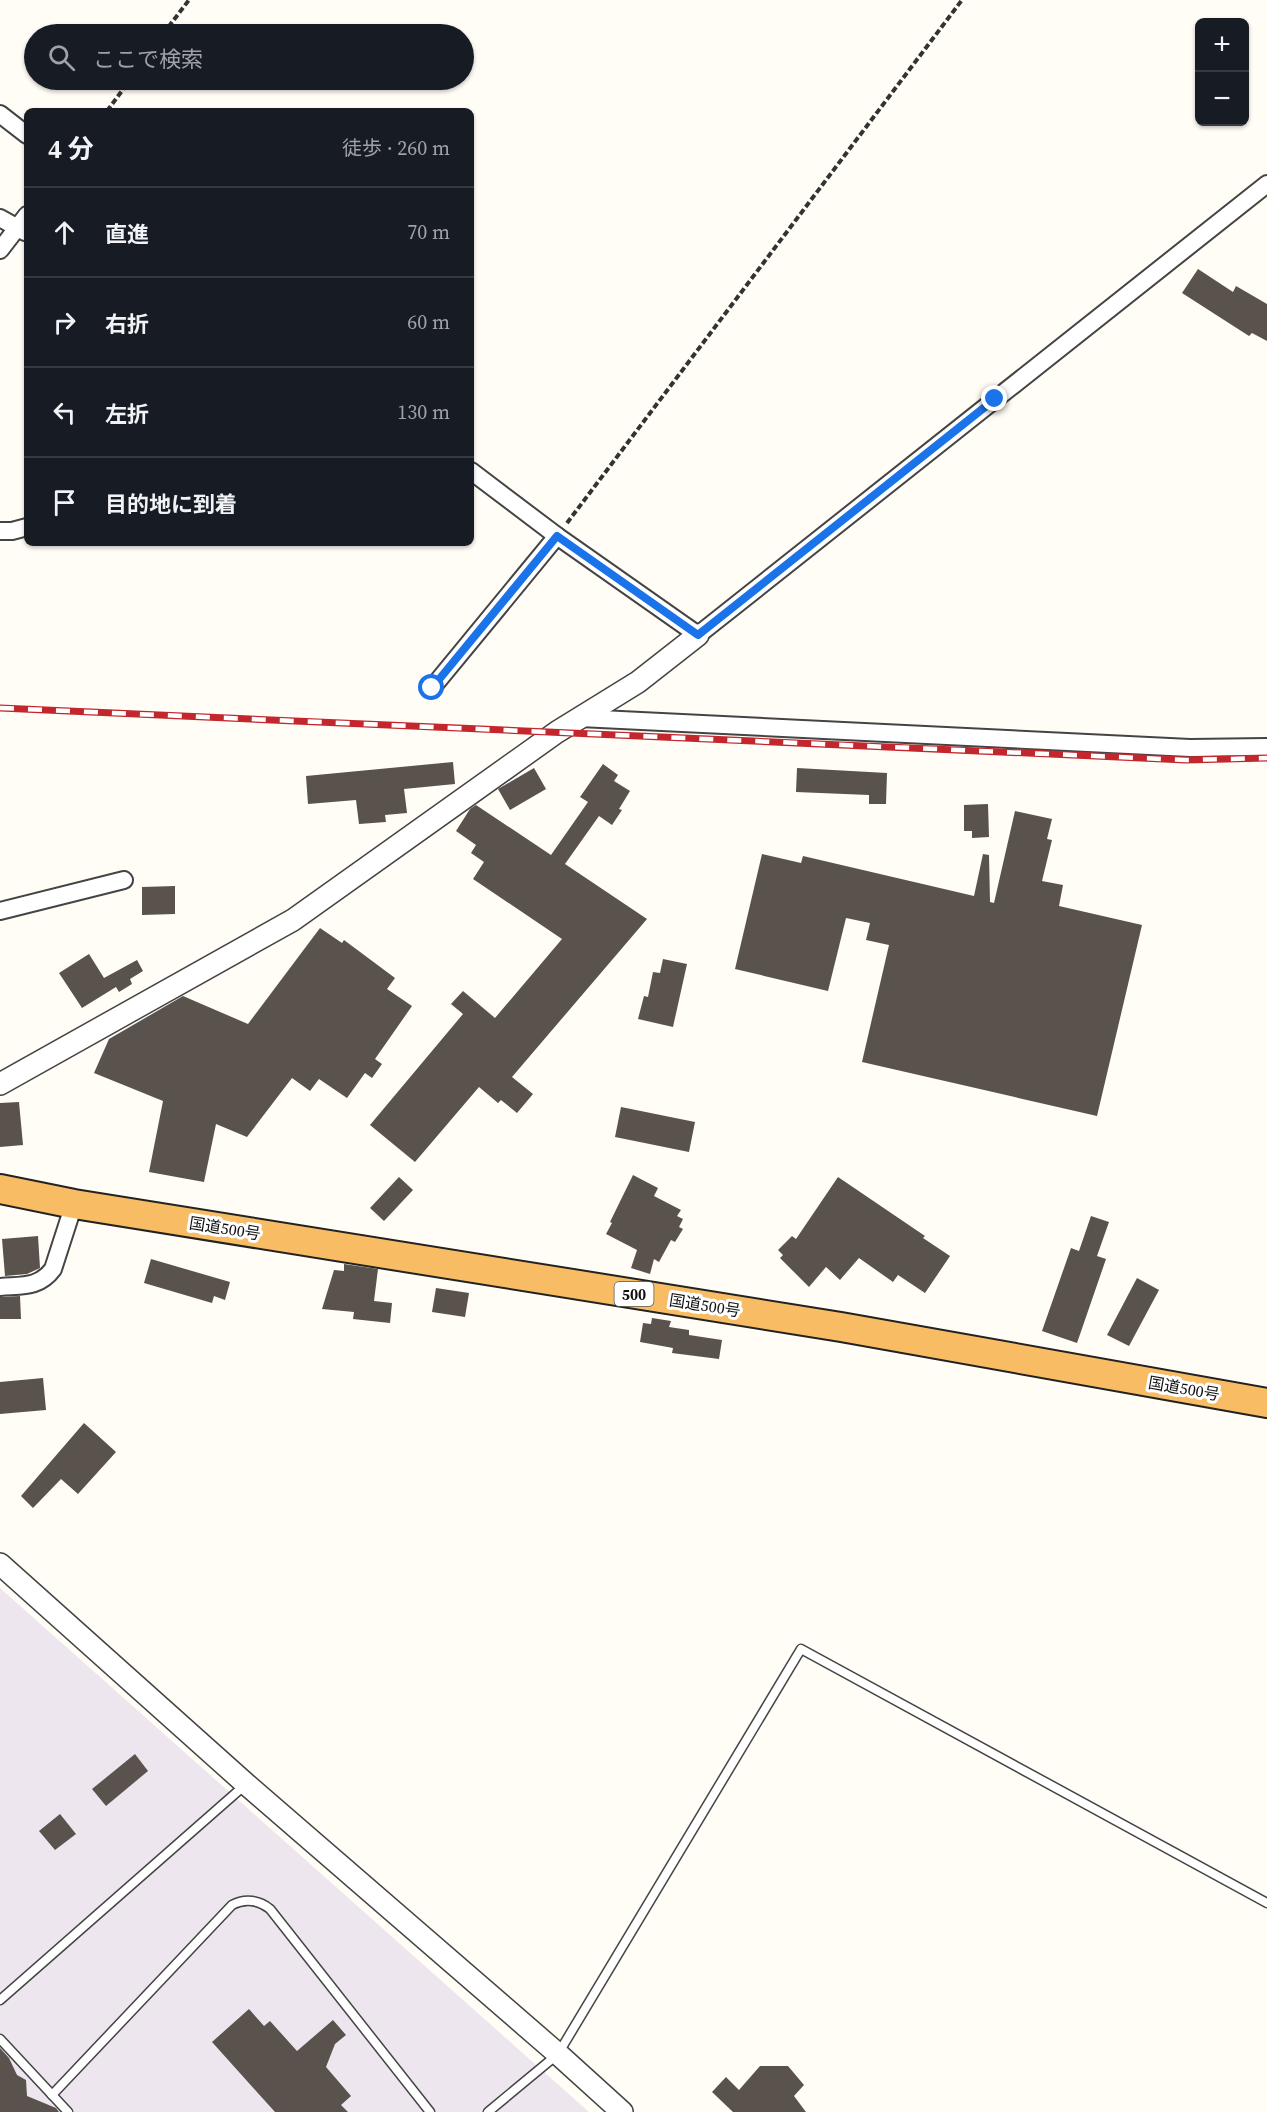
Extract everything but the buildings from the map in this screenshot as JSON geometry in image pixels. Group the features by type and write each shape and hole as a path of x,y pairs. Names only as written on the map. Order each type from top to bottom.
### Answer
{"highway":[{"name":"国道500号","path":"0,1189 74,1204 841,1327 1267,1403"}],"street":[{"path":"0,114 24,133"},
{"path":"0,1084 293,920 557,732 638,682 1267,184"},
{"path":"0,218 24,225 0,250"},
{"path":"474,473 557,536 698,635"},
{"path":"0,531 24,528"},
{"path":"432,688 557,536"},
{"path":"580,718 1190,748 1267,747"},
{"path":"0,911 124,880"},
{"path":"0,1287 39,1283 47,1278 53,1269 74,1204"},
{"path":"0,1564 246,1784 622,2112"}],"lane":[{"path":"488,2112 558,2054 801,1649 1267,1903"},
{"path":"0,2000 246,1784"},
{"path":"52,2095 232,1905 245,1900 263,1904 270,1909 430,2112"},
{"path":"0,2039 68,2112"}],"path":[{"path":"171,24 189,0"},
{"path":"557,536 962,0"},
{"path":"109,108 123,90"}],"shaded area":[{"path":"0,1588 589,2112 0,2112"}],"railway":[{"path":"0,708 1186,760 1267,758"}],"route":[{"path":"432,688 557,536 698,635 995,399"}]}
